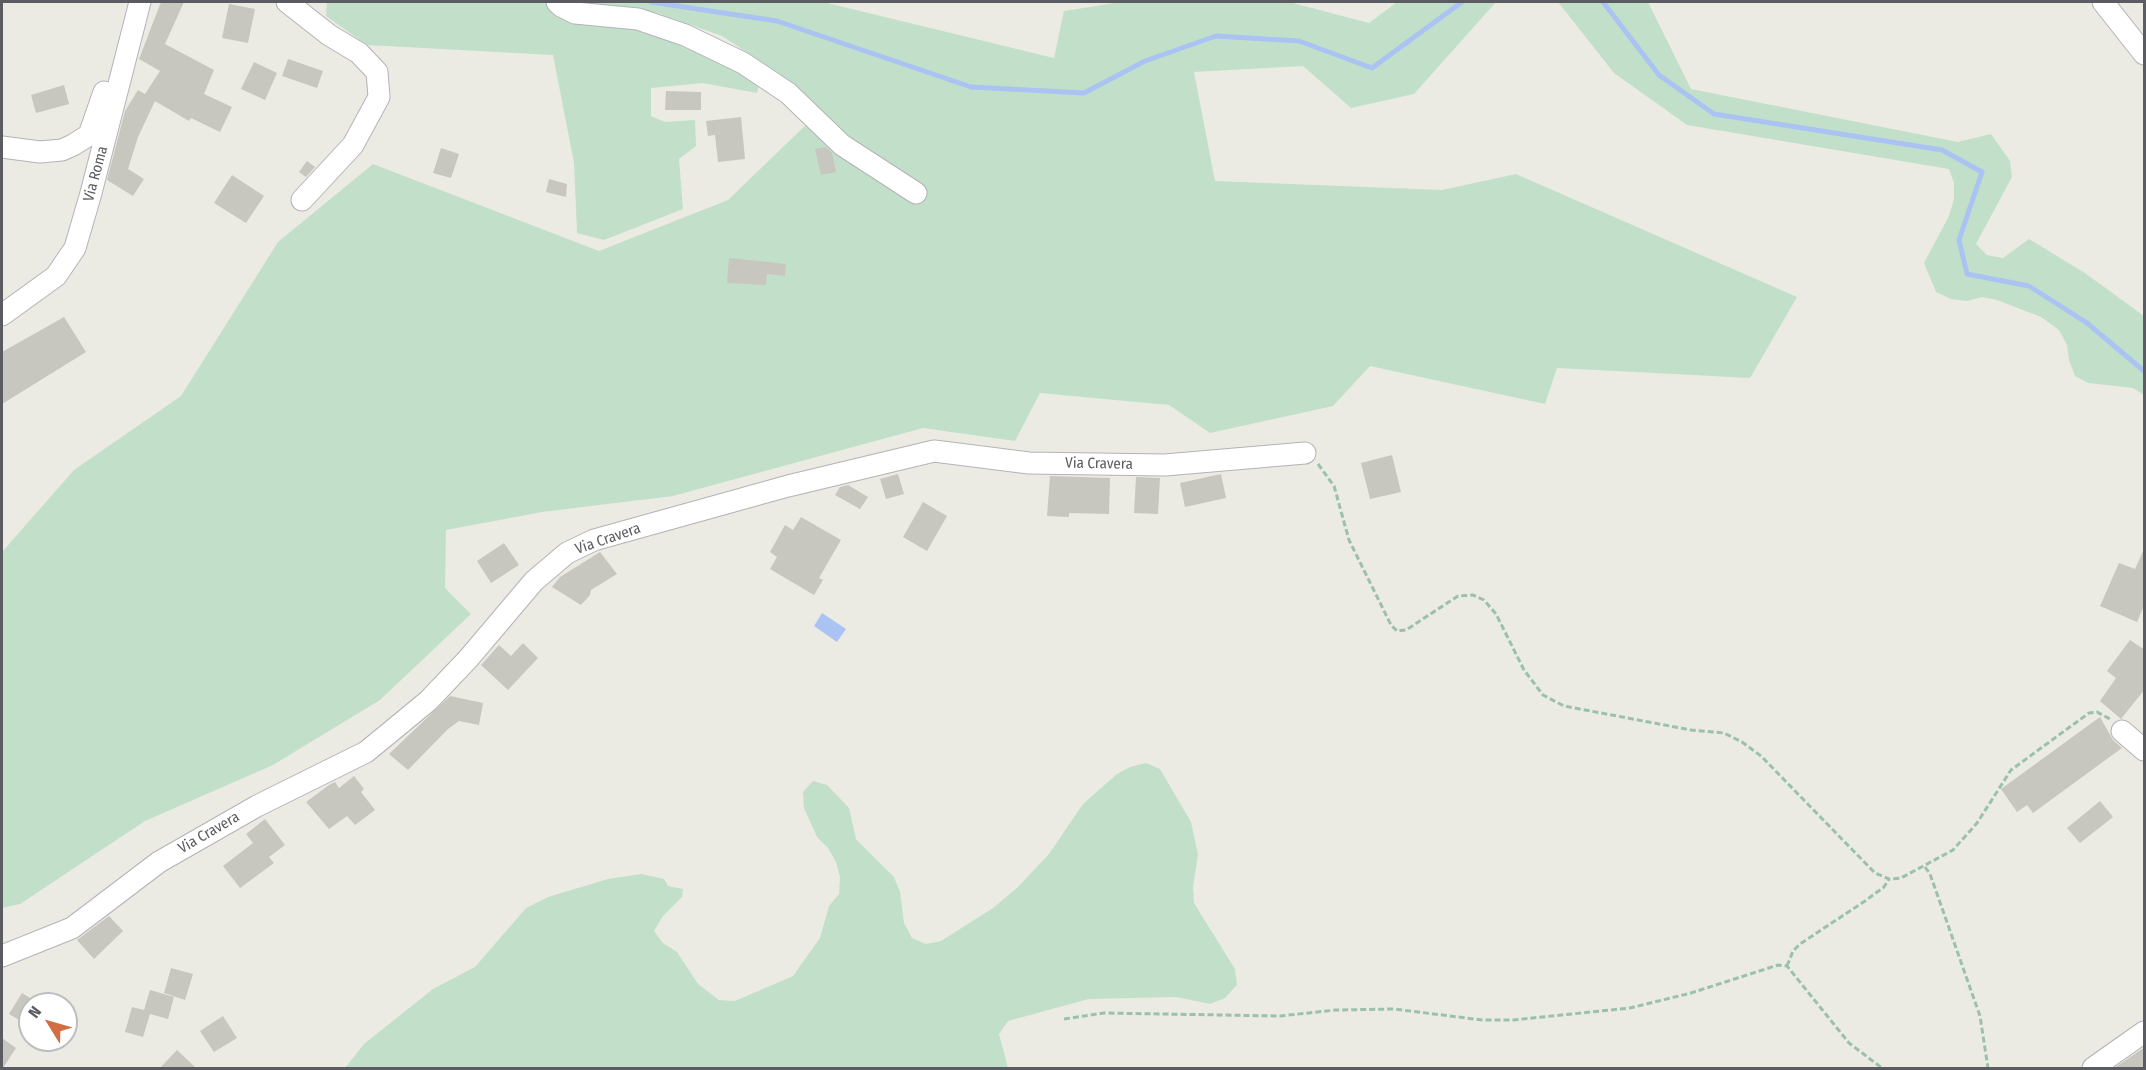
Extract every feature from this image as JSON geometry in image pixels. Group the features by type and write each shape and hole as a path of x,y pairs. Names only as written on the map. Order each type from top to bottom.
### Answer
{"street":[{"path":"2,147 40,152 62,150 89,135 128,19 139,2"},
{"name":"Via Roma","path":"2,315 56,276 75,248 139,2"},
{"path":"287,2 329,35 360,53 377,72 379,97 353,145 302,200"},
{"path":"557,2 575,13 638,19 685,35 743,63 788,93 842,145 916,193"},
{"path":"2103,2 2145,54"},
{"name":"Via Cravera","path":"2,956 72,928 159,862 257,806 366,752 428,701 468,659 534,581 567,553 594,540 789,486 934,451 1029,463 1166,465 1305,453"},
{"path":"2122,731 2145,750"},
{"path":"2094,1068 2145,1032"}],"path":[{"path":"1305,453 1321,466 1334,486 1349,540 1391,625 1397,631 1406,630 1458,596 1473,595 1484,600 1496,614 1524,670 1543,695 1564,706 1691,730 1724,733 1742,742 1761,756 1875,873 1889,879 1901,878 1953,850 1977,822 2011,770 2089,713 2104,715 2122,731"},
{"path":"1925,867 1930,874 1980,1016 1988,1068"},
{"path":"1787,966 1793,951 1800,944 1865,902 1884,887 1889,879"},
{"path":"1064,1019 1104,1013 1280,1016 1336,1010 1394,1009 1482,1020 1513,1020 1630,1008 1691,993 1778,965 1787,966 1849,1043 1882,1068"}],"green space":[{"path":"327,2 823,2 1054,58 1064,11 1121,2 1289,2 1369,23 1397,2 1496,2 1414,94 1351,108 1303,66 1194,72 1215,181 1442,190 1516,174 1797,297 1750,378 1557,368 1545,404 1370,366 1333,406 1210,433 1169,405 1040,393 1015,441 923,428 673,496 542,512 446,530 445,588 471,614 380,700 273,765 145,821 20,904 2,908 2,552 74,470 181,396 278,242 373,164 599,251 728,200 812,119 805,98 780,74 722,36 658,13 593,7 695,52 740,65 760,80 757,93 703,83 651,88 651,116 665,122 695,120 696,146 679,159 683,209 604,240 577,233 574,163 553,55 367,45 326,16"},
{"path":"1558,2 1648,2 1691,89 1958,142 1991,134 2010,161 2012,177 1976,244 1987,255 2003,258 2029,239 2085,273 2144,316 2144,395 2133,388 2088,383 2075,376 2069,360 2067,345 2059,330 2041,317 1997,300 1982,297 1967,301 1951,299 1936,292 1924,263 1949,216 1954,199 1954,183 1949,169 1687,125 1614,73"},
{"path":"1146,763 1160,769 1191,822 1198,855 1193,887 1194,903 1235,969 1237,985 1225,998 1210,1004 1176,997 1089,999 1008,1021 999,1034 1008,1068 345,1068 364,1044 433,989 475,967 526,908 548,897 608,879 641,874 664,879 668,886 683,889 682,897 663,916 654,931 663,943 677,952 698,984 719,1000 735,1001 793,976 820,938 829,906 839,894 840,877 836,862 828,848 817,837 804,808 803,792 813,781 827,785 849,808 856,839 894,877 900,892 904,923 912,938 926,944 941,941 993,908 1017,888 1049,854 1083,804 1117,774 1130,767"}],"water":[{"path":"822,613 846,629 837,642 814,626"}],"building":[{"path":"161,2 184,2 165,44 214,70 204,94 232,107 220,132 191,118 189,121 155,101 138,137 128,169 144,179 133,196 107,180 125,111 138,90 145,94 160,71 139,59"},
{"path":"229,4 255,9 248,43 222,38"},
{"path":"288,59 323,71 317,88 282,76"},
{"path":"254,62 277,73 265,100 241,89"},
{"path":"64,85 69,104 36,113 31,95"},
{"path":"666,91 701,92 701,110 665,110"},
{"path":"741,117 745,159 718,162 715,135 708,136 706,121"},
{"path":"825,147 832,153 836,172 821,175 815,149"},
{"path":"441,148 459,154 451,178 433,173"},
{"path":"307,161 315,167 306,177 299,172"},
{"path":"232,175 264,196 246,223 214,203"},
{"path":"549,179 567,184 566,197 546,192"},
{"path":"729,258 786,264 785,276 767,274 766,285 727,283"},
{"path":"64,317 86,352 2,404 2,352"},
{"path":"1392,455 1401,492 1370,499 1361,463"},
{"path":"898,474 904,494 886,499 880,479"},
{"path":"1221,474 1226,498 1185,507 1180,483"},
{"path":"1050,476 1110,478 1109,514 1069,513 1069,517 1047,516"},
{"path":"1136,477 1160,478 1158,514 1134,513"},
{"path":"848,485 868,497 860,509 835,495 840,487"},
{"path":"923,502 947,516 927,551 903,537"},
{"path":"801,517 841,540 819,578 823,580 814,595 770,569 777,557 770,552 785,525 793,530"},
{"path":"504,543 519,565 491,583 477,561"},
{"path":"2145,547 2145,603 2137,622 2100,606 2119,563 2135,569"},
{"path":"600,552 617,574 591,590 590,595 581,605 552,587 560,577"},
{"path":"2130,640 2145,650 2145,689 2121,719 2100,701 2116,678 2107,671"},
{"path":"523,643 538,658 508,690 481,665 499,645 511,656"},
{"path":"450,696 483,703 479,725 459,721 448,729 408,770 389,754"},
{"path":"2100,717 2113,740 2122,748 2033,813 2027,805 2017,812 2001,789"},
{"path":"354,776 364,789 361,792 375,810 355,825 347,816 329,829 306,802 329,785 335,782 339,788"},
{"path":"2100,801 2113,817 2080,843 2067,828"},
{"path":"265,819 285,845 269,857 274,863 240,888 223,866 253,843 246,834"},
{"path":"109,916 123,931 94,959 77,940"},
{"path":"171,968 193,974 185,1000 164,993"},
{"path":"150,990 174,997 168,1019 150,1014 143,1037 125,1032 132,1007 144,1010"},
{"path":"18,999 18,1019 9,1014"},
{"path":"223,1016 237,1038 214,1052 200,1031"},
{"path":"2,1038 16,1048 3,1068 2,1068"},
{"path":"2145,1047 2145,1068 2114,1068"},
{"path":"177,1050 196,1068 160,1068"}],"waterway":[{"path":"651,2 777,21 971,87 1084,93 1145,61 1216,36 1299,41 1372,68 1462,2"},
{"path":"1603,2 1659,75 1714,114 1942,150 1982,172 1959,240 1967,274 2029,286 2087,323 2144,371"}]}
